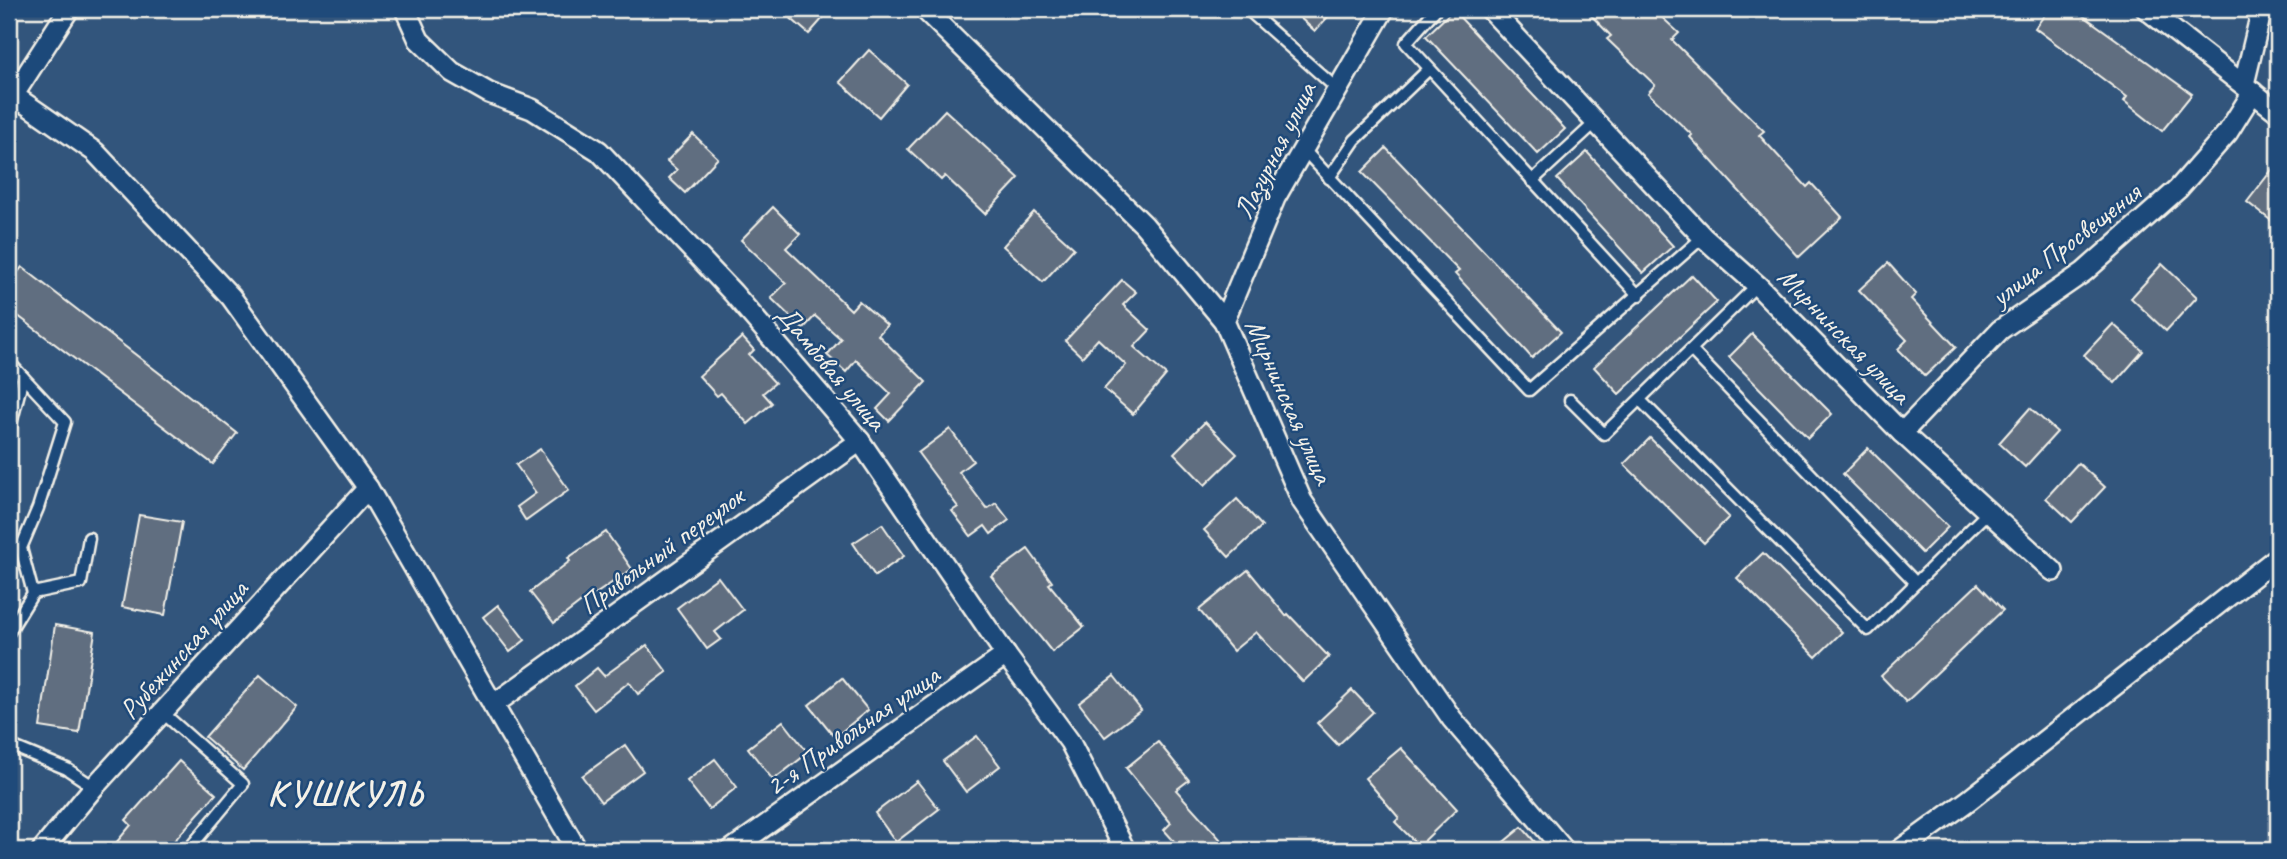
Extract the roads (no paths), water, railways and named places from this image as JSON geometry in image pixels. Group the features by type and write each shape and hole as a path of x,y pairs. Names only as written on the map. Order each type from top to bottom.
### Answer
{"street":[{"path":"69,9 11,98 95,152 231,297 368,488 577,850"},
{"name":"Дамбовая улица","path":"405,9 419,40 452,72 489,93 533,109 598,151 733,293 860,441 1006,655 1069,742 1125,850"},
{"name":"Мирнинская улица","path":"924,9 1144,225 1224,321 1303,501 1452,719 1564,850"},
{"name":"Лазурная улица","path":"1224,321 1275,198 1336,88 1384,9"},
{"name":"Мирнинская улица","path":"1490,9 1703,237 1757,285 1902,433 2053,571"},
{"path":"2146,9 2278,112"},
{"name":"улица Просвещения","path":"1902,433 2000,330 2084,272 2178,189 2228,132 2248,88 2262,9"},
{"name":"Привольный переулок","path":"493,705 860,441"},
{"name":"Рубежинская улица","path":"42,850 94,787 368,488"},
{"path":"1900,850 2278,557"},
{"name":"2-я Привольная улица","path":"731,850 1006,655"}],"lane":[{"path":"1247,9 1336,88"},
{"path":"1436,9 1406,43 1639,296"},
{"path":"1329,178 1355,140 1429,69"},
{"path":"1532,181 1596,122"},
{"path":"1303,149 1529,390 1703,237"},
{"path":"1570,400 1604,435 1757,285"},
{"path":"1691,350 1916,583"},
{"path":"9,362 65,422 38,508 21,548 33,593 9,632"},
{"path":"9,432 23,377"},
{"path":"1640,400 1868,630 1987,512"},
{"path":"33,593 81,583 89,538"},
{"path":"162,712 243,784 188,850"},
{"path":"9,745 67,769 94,787"}],"district":[{"name":"КУШКУЛЬ","path":"346,793"}]}
